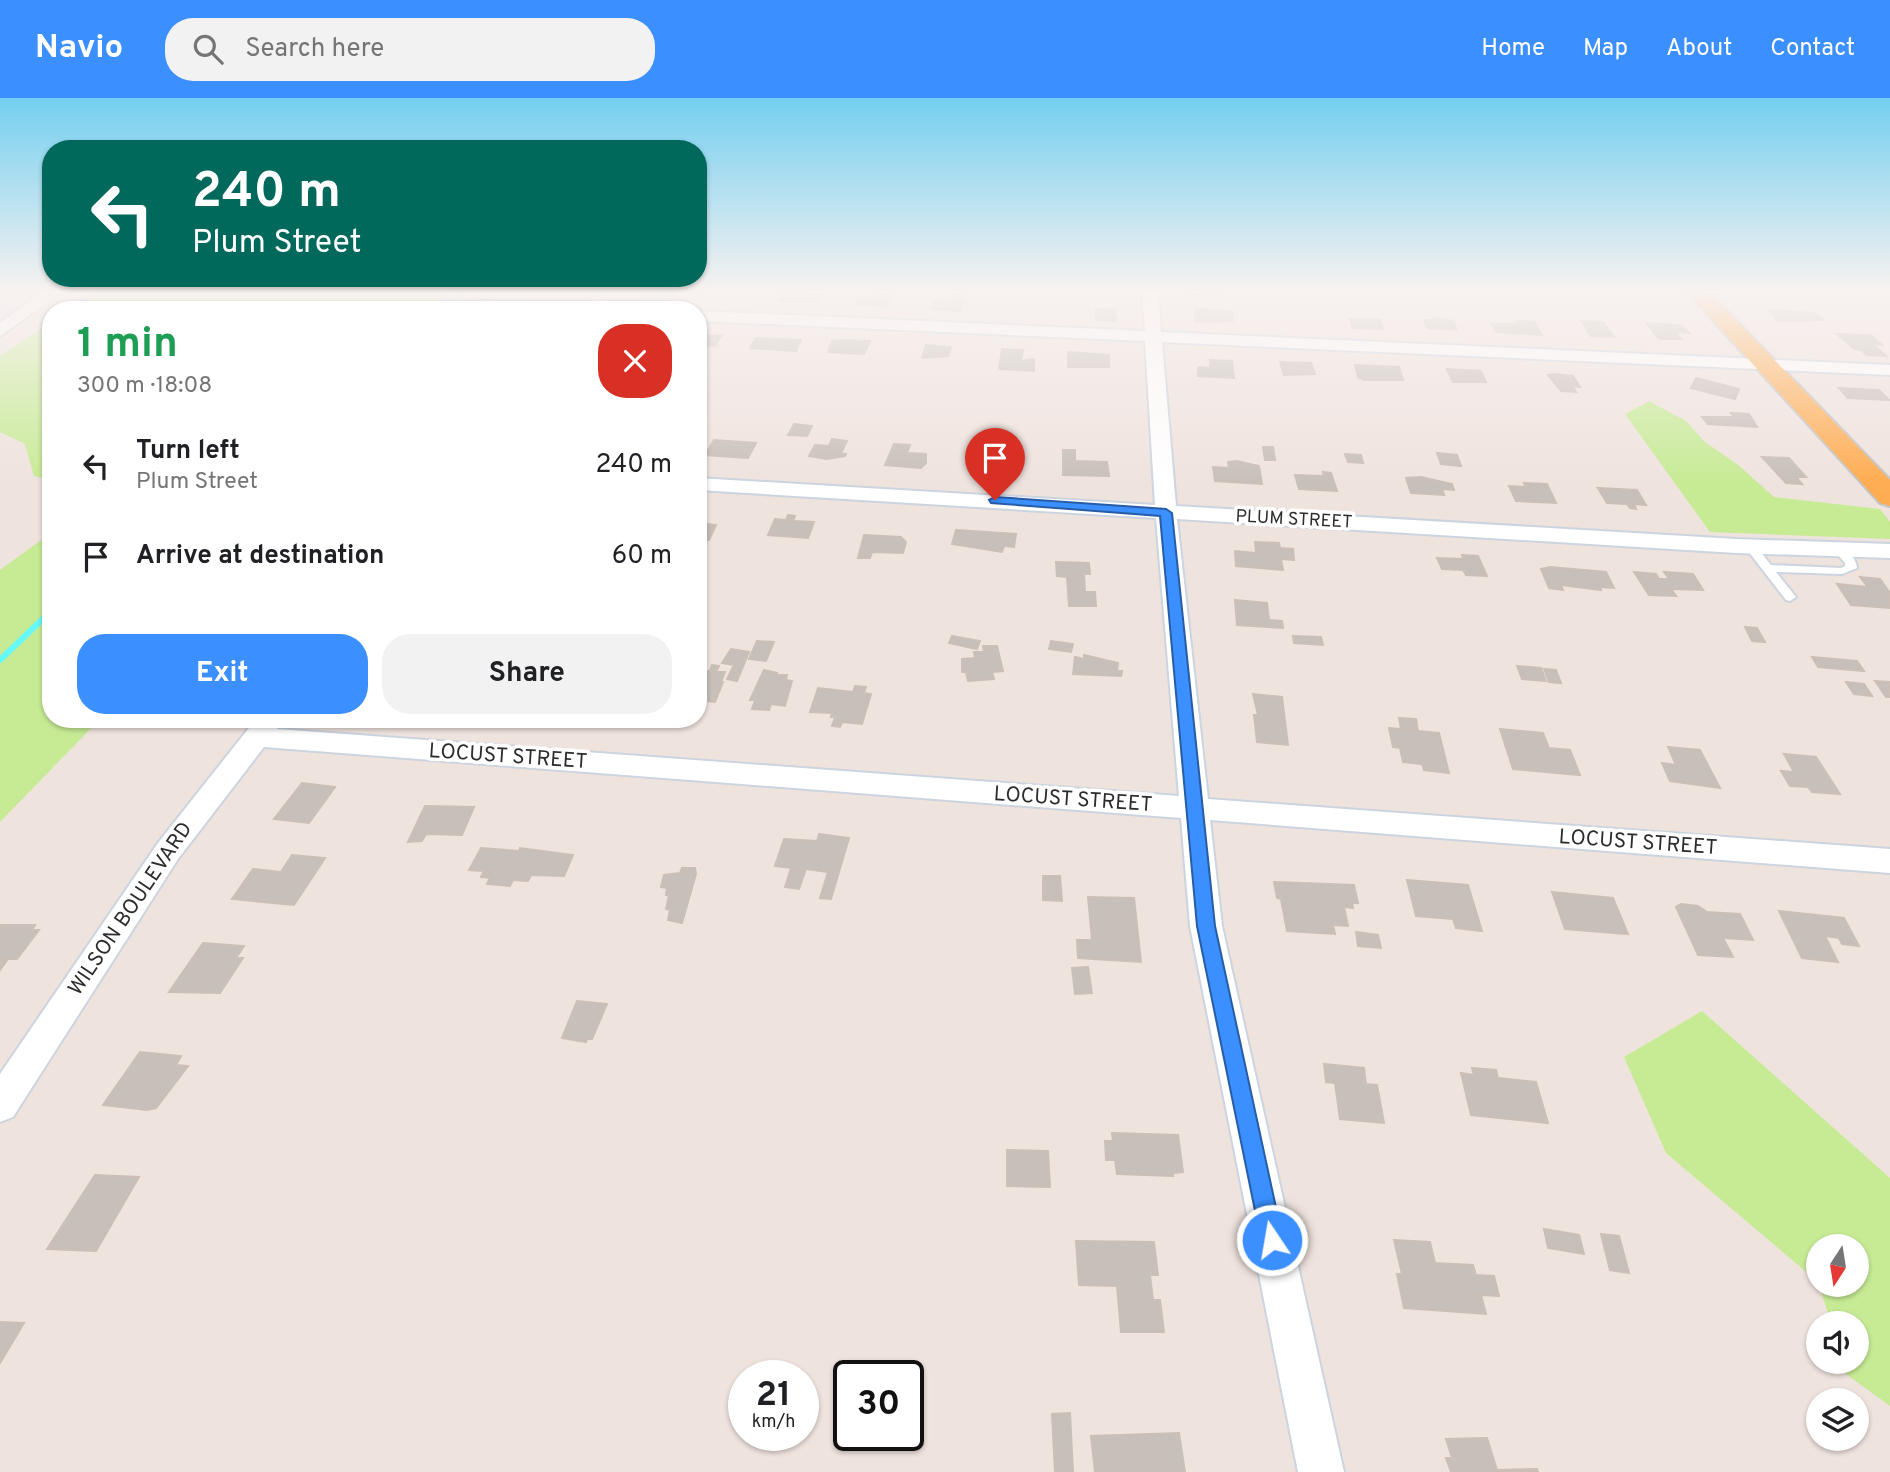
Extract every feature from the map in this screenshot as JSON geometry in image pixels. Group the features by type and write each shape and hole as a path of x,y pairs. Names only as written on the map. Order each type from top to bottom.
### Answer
{"main road":[{"path":"1756,354 1890,497"}],"street":[{"path":"1154,354 1166,513 1206,926 1321,1472"},
{"path":"1541,354 1890,370"},
{"name":"PLUM STREET","path":"707,484 1086,505 1166,513 1751,547 1890,551"},
{"name":"LOCUST STREET","path":"263,728 1195,810 1890,861"},
{"name":"WILSON BOULEVARD","path":"0,1105 167,850 263,728"}],"lane":[{"path":"1751,547 1790,597"},
{"path":"1767,568 1842,571 1851,568 1851,563 1840,550"}],"green space":[{"path":"42,354 42,478 34,476 25,444 0,432 0,356"},
{"path":"1649,401 1686,421 1705,442 1737,464 1774,497 1880,509 1890,522 1890,539 1710,532 1625,414"},
{"path":"42,540 42,728 91,728 0,822 0,570"},
{"path":"1702,1011 1890,1178 1890,1406 1869,1388 1846,1374 1869,1374 1869,1311 1827,1311 1823,1297 1869,1297 1869,1234 1806,1234 1806,1272 1666,1153 1624,1057"}],"building":[{"path":"923,354 949,354 948,356 922,358"},
{"path":"1001,354 1022,354 1021,361 1034,359 1034,371 999,369"},
{"path":"1068,354 1109,355 1109,367 1068,367"},
{"path":"1210,360 1232,361 1234,378 1198,376 1198,367 1210,368"},
{"path":"1280,362 1311,363 1315,374 1284,375"},
{"path":"1355,365 1399,367 1403,380 1364,380 1358,377"},
{"path":"1447,369 1481,371 1486,382 1453,382"},
{"path":"1548,375 1573,376 1580,387 1573,386 1576,392 1561,391"},
{"path":"1696,378 1739,389 1735,399 1691,388"},
{"path":"1839,388 1879,390 1889,400 1848,398"},
{"path":"1731,413 1749,414 1757,427 1708,424 1702,417 1734,417"},
{"path":"794,424 812,426 807,436 788,435"},
{"path":"832,439 847,441 841,453 846,454 845,456 826,459 809,456 815,445 829,446"},
{"path":"714,440 756,443 748,458 707,455"},
{"path":"894,444 910,445 907,453 926,454 926,463 921,468 885,465"},
{"path":"1263,447 1273,447 1275,460 1265,460"},
{"path":"1063,450 1075,450 1075,461 1107,462 1109,476 1063,475"},
{"path":"1000,452 1015,453 1012,472 975,469 977,456 999,458"},
{"path":"1437,453 1457,455 1461,466 1441,464"},
{"path":"1345,454 1361,455 1363,463 1348,462"},
{"path":"1762,457 1789,458 1806,477 1796,477 1802,484 1786,483"},
{"path":"1228,462 1259,466 1262,484 1215,481 1213,467 1229,468"},
{"path":"1323,472 1331,473 1337,491 1299,489 1295,475 1324,476"},
{"path":"1421,477 1452,484 1454,490 1442,489 1444,495 1411,493 1406,478"},
{"path":"1524,483 1547,484 1556,503 1516,501 1509,486 1526,487"},
{"path":"1598,488 1637,490 1646,505 1634,504 1636,509 1627,504 1607,503"},
{"path":"788,515 795,516 793,521 814,522 808,538 768,535 775,519 786,520"},
{"path":"707,524 716,525 709,540"},
{"path":"956,530 1016,534 1014,547 1004,546 1002,552 952,544"},
{"path":"864,535 901,537 906,542 903,553 872,552 870,558 858,558"},
{"path":"1255,542 1279,543 1280,548 1293,549 1294,560 1281,559 1283,570 1236,566 1235,551 1256,553"},
{"path":"1462,555 1478,556 1487,576 1466,575 1463,570 1442,569 1437,558 1463,559"},
{"path":"1056,562 1089,563 1090,574 1084,574 1085,592 1095,592 1096,606 1069,606 1067,577 1057,576"},
{"path":"1550,567 1606,572 1614,588 1600,587 1601,590 1561,585 1563,590 1549,588 1541,569"},
{"path":"1634,572 1656,574 1659,579 1669,579 1664,572 1693,574 1703,590 1671,589 1676,596 1649,595"},
{"path":"1860,577 1880,579 1890,593 1890,608 1851,605 1837,584 1868,587"},
{"path":"1235,600 1267,603 1269,620 1282,621 1283,628 1237,625"},
{"path":"1745,627 1757,628 1765,642 1752,641"},
{"path":"952,636 980,641 977,649 949,643"},
{"path":"1293,636 1321,637 1323,645 1294,643"},
{"path":"757,641 774,642 766,661 749,659"},
{"path":"1051,641 1073,644 1071,652 1049,649"},
{"path":"983,646 997,646 1003,671 992,672 994,679 968,681 966,672 962,672 962,659 975,658 974,652 984,652"},
{"path":"731,649 749,652 737,681 727,679 734,665 722,663"},
{"path":"1084,655 1118,663 1117,671 1122,671 1121,676 1073,674 1075,657 1084,659"},
{"path":"1812,657 1857,661 1864,671 1818,667"},
{"path":"712,665 719,666 716,672 725,672 715,702 707,701 707,671 710,671"},
{"path":"1517,666 1541,668 1546,681 1522,679"},
{"path":"1544,669 1556,670 1561,683 1549,682"},
{"path":"764,670 777,673 776,675 787,675 786,680 792,681 785,706 771,704 769,710 752,709 755,700 750,700"},
{"path":"1875,681 1890,682 1890,697 1886,697"},
{"path":"1846,682 1864,684 1872,696 1854,694"},
{"path":"855,686 866,687 864,693 871,694 862,724 842,722 840,727 832,726 835,717 831,717 832,713 810,712 818,688 853,692"},
{"path":"1253,694 1282,697 1288,745 1257,742 1254,715 1258,715"},
{"path":"1399,718 1416,719 1418,731 1439,733 1449,773 1424,770 1422,764 1403,762 1400,748 1393,747 1389,728 1401,729"},
{"path":"1500,729 1543,733 1549,748 1570,750 1580,775 1513,769"},
{"path":"1668,747 1700,750 1720,788 1670,781 1662,763 1676,765"},
{"path":"1784,754 1816,757 1840,794 1812,792 1808,787 1790,786 1781,771 1794,772"},
{"path":"302,783 335,787 309,823 274,819"},
{"path":"425,806 474,807 462,835 426,834 422,841 408,842"},
{"path":"819,834 849,838 831,899 820,898 828,872 806,869 799,889 785,887 791,868 775,866 784,839 817,841"},
{"path":"481,848 519,851 520,848 573,855 564,876 531,875 528,881 513,880 510,886 487,884 490,878 481,877 484,871 469,870"},
{"path":"292,855 325,858 294,905 232,899 253,869 281,872"},
{"path":"682,868 695,868 696,874 682,923 668,920 670,910 666,909 669,895 666,895 667,888 661,887 664,875 680,873"},
{"path":"1043,876 1060,876 1062,901 1043,900"},
{"path":"1407,880 1468,885 1482,931 1456,928 1453,919 1416,916"},
{"path":"1274,882 1354,885 1358,903 1352,903 1353,908 1344,907 1348,926 1333,925 1335,934 1287,931 1281,899 1277,898"},
{"path":"1552,892 1613,898 1628,934 1565,929"},
{"path":"1088,897 1134,898 1141,962 1078,958 1077,940 1092,940"},
{"path":"1681,904 1698,906 1707,912 1740,914 1753,940 1723,938 1733,957 1698,955 1676,907"},
{"path":"1779,911 1844,918 1859,946 1842,944 1839,938 1825,936 1838,962 1802,958"},
{"path":"0,925 35,925 32,930 39,930 17,959 8,959 0,970"},
{"path":"1356,932 1378,935 1381,948 1358,946"},
{"path":"203,943 244,946 236,958 243,958 220,993 169,992"},
{"path":"1088,967 1092,993 1075,994 1072,968"},
{"path":"577,1001 607,1004 592,1039 587,1039 586,1042 562,1038"},
{"path":"140,1052 181,1056 176,1065 188,1066 156,1108 147,1110 103,1105"},
{"path":"1324,1064 1364,1068 1366,1084 1377,1085 1384,1123 1340,1119 1335,1083 1326,1082"},
{"path":"1472,1068 1496,1070 1498,1078 1536,1082 1548,1123 1471,1115 1461,1073 1474,1075"},
{"path":"1112,1133 1178,1135 1183,1172 1173,1173 1173,1176 1117,1174 1115,1160 1106,1160 1105,1141 1113,1141"},
{"path":"1007,1150 1048,1151 1050,1187 1007,1186"},
{"path":"95,1175 139,1177 96,1251 47,1249"},
{"path":"1544,1229 1579,1235 1584,1254 1548,1248"},
{"path":"1601,1234 1619,1236 1629,1273 1610,1270"},
{"path":"1394,1240 1430,1242 1435,1263 1473,1265 1476,1275 1494,1276 1499,1296 1481,1295 1486,1314 1404,1308 1397,1274 1402,1274"},
{"path":"1076,1241 1154,1242 1158,1275 1150,1275 1153,1300 1160,1300 1164,1332 1121,1332 1117,1286 1079,1285"},
{"path":"0,1322 24,1323 0,1363"},
{"path":"1070,1413 1073,1472 1055,1472 1052,1414"},
{"path":"1179,1433 1185,1472 1095,1472 1091,1436"},
{"path":"1487,1438 1497,1470 1537,1469 1538,1472 1451,1472 1446,1458 1452,1458 1446,1439"}],"waterway":[{"path":"0,660 42,620"}],"route":[{"path":"995,500 1166,513 1206,926 1272,1240"}]}
